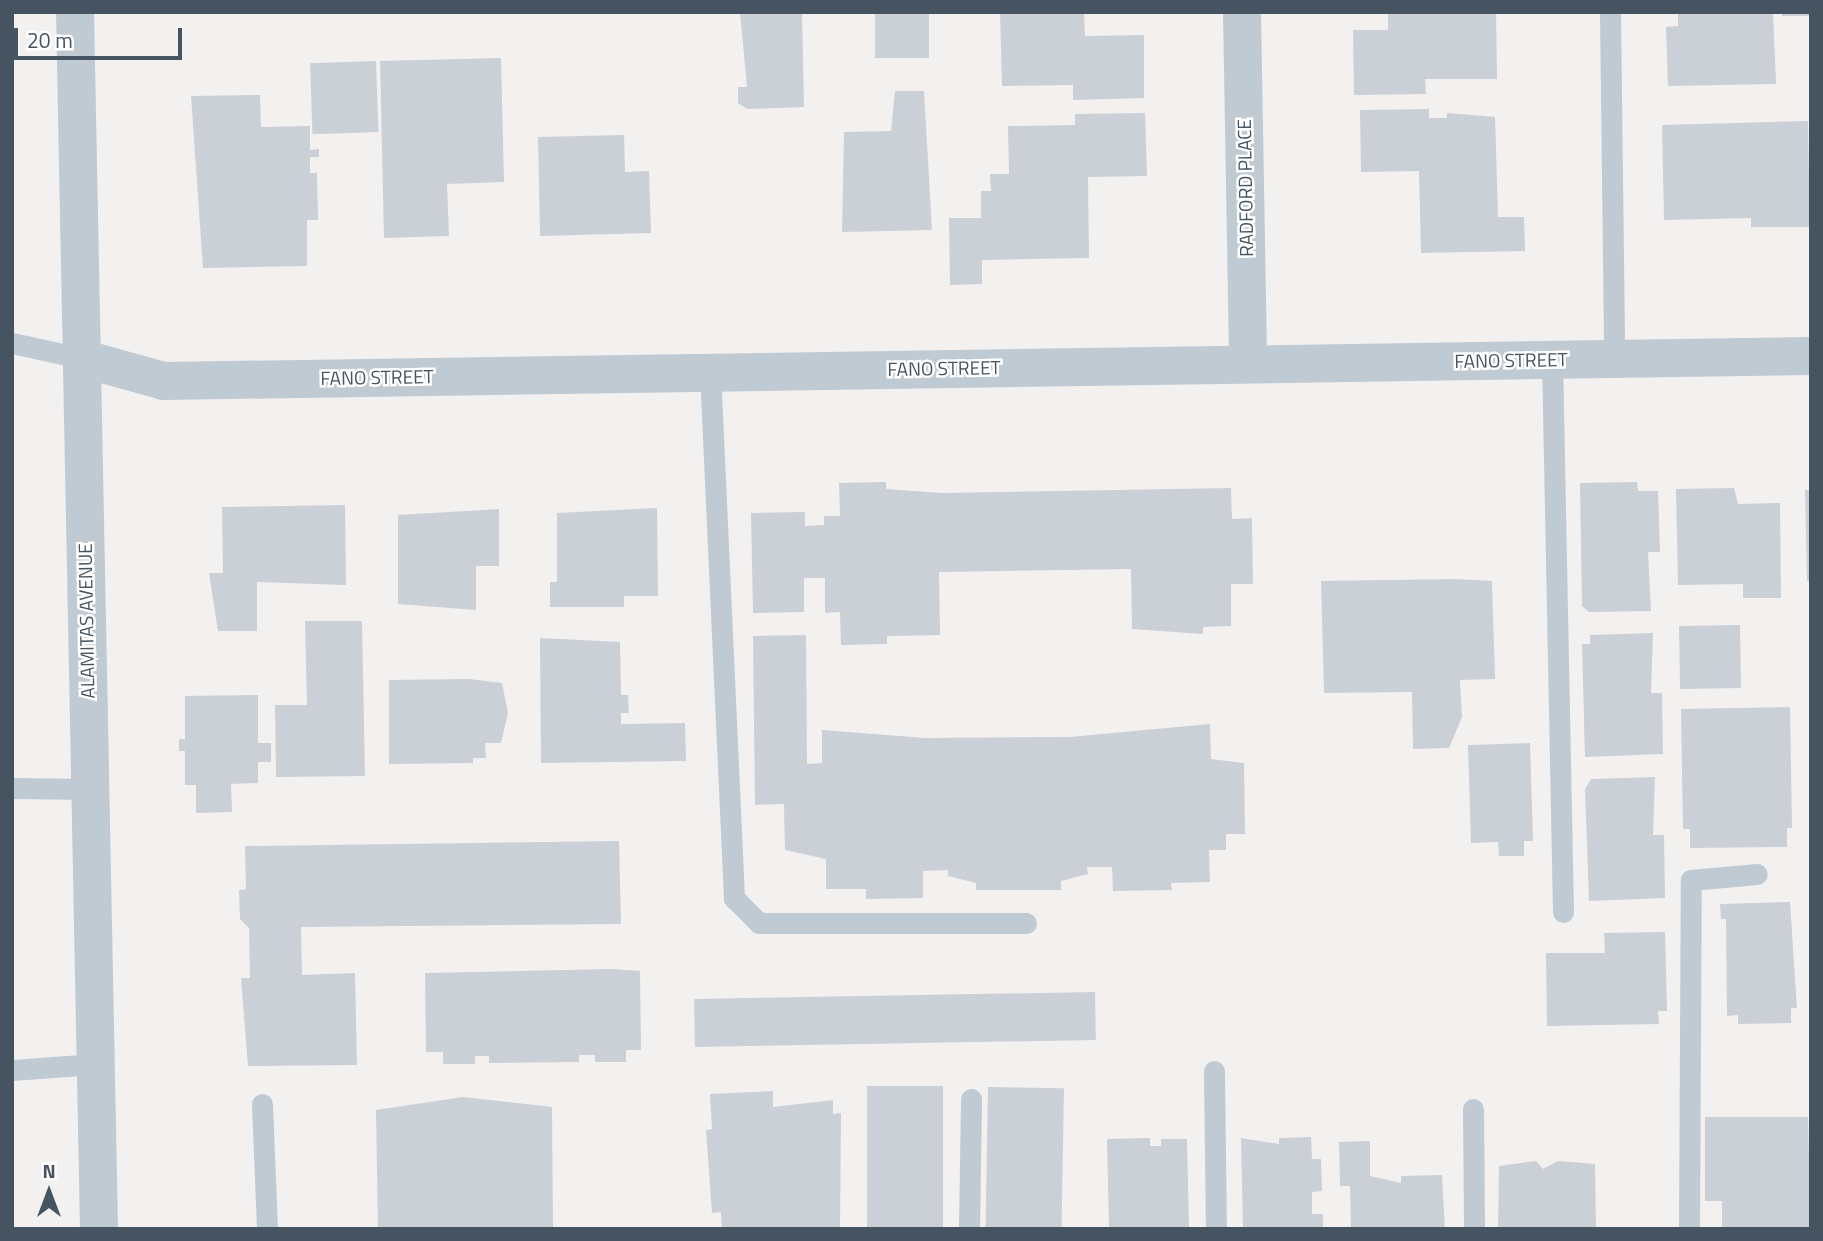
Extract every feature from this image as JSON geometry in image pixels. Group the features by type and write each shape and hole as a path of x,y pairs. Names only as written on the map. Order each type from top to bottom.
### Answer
{"street":[{"name":"ALAMITAS AVENUE","path":"75,12 99,1229"},
{"name":"RADFORD PLACE","path":"1242,12 1248,363"},
{"name":"FANO STREET","path":"81,358 164,381 1811,356"}],"lane":[{"path":"1610,12 1614,359"},
{"path":"12,343 81,358"},
{"path":"1552,359 1563,912"},
{"path":"710,371 734,898 759,923 1026,923"},
{"path":"12,788 89,789"},
{"path":"1689,1229 1691,880 1757,874"},
{"path":"12,1070 95,1064"},
{"path":"1214,1071 1216,1229"},
{"path":"969,1229 971,1099"},
{"path":"262,1104 267,1229"},
{"path":"1473,1109 1474,1229"}],"building":[{"path":"740,12 802,12 804,107 747,109 738,103 738,87 747,87"},
{"path":"875,12 929,12 929,58 875,58"},
{"path":"1000,12 1084,12 1085,36 1144,35 1144,98 1073,100 1073,85 1002,86"},
{"path":"1388,12 1496,12 1497,79 1425,79 1426,94 1354,95 1353,30 1388,30"},
{"path":"1678,12 1773,12 1776,84 1668,86 1666,27 1678,26"},
{"path":"1782,12 1811,12 1811,16 1782,16"},
{"path":"501,58 504,182 447,184 449,236 384,238 380,61"},
{"path":"376,61 378,132 313,134 310,63"},
{"path":"895,91 924,91 932,230 842,232 844,132 891,131"},
{"path":"260,95 261,127 310,126 310,150 319,149 319,157 310,157 310,173 317,173 318,220 307,220 307,266 203,268 191,96"},
{"path":"1429,109 1429,118 1447,118 1447,113 1495,117 1498,217 1524,217 1525,251 1421,253 1419,171 1361,172 1360,110"},
{"path":"1145,113 1147,176 1088,177 1089,258 982,260 982,284 950,285 949,218 981,218 981,191 991,191 990,174 1009,174 1008,126 1075,125 1075,114"},
{"path":"1808,121 1810,227 1751,227 1751,218 1664,220 1662,125"},
{"path":"624,135 625,172 649,171 651,233 540,236 538,137"},
{"path":"886,482 886,489 942,493 1231,488 1232,519 1252,518 1253,584 1231,584 1231,626 1203,627 1203,634 1132,629 1131,569 939,572 940,635 887,636 887,644 841,645 840,612 825,613 825,578 804,578 804,612 753,613 751,513 805,512 805,526 824,525 824,516 840,516 839,483"},
{"path":"1637,482 1638,491 1658,491 1660,552 1648,552 1651,611 1589,612 1582,606 1580,483"},
{"path":"1734,488 1738,504 1780,503 1781,598 1743,598 1743,584 1678,585 1676,489"},
{"path":"1805,490 1811,490 1811,581 1807,581"},
{"path":"345,505 346,585 257,582 257,631 218,631 209,573 223,573 222,507"},
{"path":"657,508 658,596 624,596 624,607 550,607 550,582 557,582 557,513"},
{"path":"499,509 499,566 476,566 476,610 398,604 398,515"},
{"path":"1321,581 1492,581 1495,679 1460,680 1462,717 1449,748 1413,749 1412,692 1324,693"},
{"path":"305,621 362,621 365,776 276,777 275,705 307,705"},
{"path":"1740,625 1741,688 1680,689 1679,626"},
{"path":"1653,633 1651,693 1662,693 1663,754 1585,757 1582,644 1590,644 1590,635"},
{"path":"806,635 807,764 822,763 822,730 925,738 1070,737 1210,724 1211,759 1244,763 1245,834 1226,834 1226,850 1209,850 1210,882 1171,883 1172,890 1113,891 1112,867 1087,867 1088,874 1061,881 1061,890 976,890 976,883 948,876 948,870 923,871 923,898 866,899 866,889 826,889 826,859 785,850 784,804 755,805 753,636"},
{"path":"540,638 620,642 621,695 628,695 629,713 621,713 621,724 685,723 686,761 541,763"},
{"path":"469,679 502,683 508,713 501,743 485,743 486,758 473,758 473,763 389,764 389,680"},
{"path":"258,695 258,743 271,743 271,762 258,762 258,783 231,784 232,812 196,813 196,785 185,785 185,751 179,751 179,739 185,739 185,696"},
{"path":"1790,707 1792,828 1787,828 1787,847 1690,848 1690,829 1683,829 1681,709"},
{"path":"1530,743 1533,841 1524,841 1524,856 1499,856 1498,842 1471,843 1468,745"},
{"path":"1655,777 1653,835 1664,835 1665,898 1589,901 1585,789 1591,779"},
{"path":"619,841 621,924 301,927 302,975 355,973 357,1065 248,1066 241,978 250,978 249,928 240,919 239,890 246,889 245,846"},
{"path":"1790,902 1797,1008 1791,1008 1791,1023 1738,1024 1738,1015 1727,1016 1726,919 1721,919 1720,904"},
{"path":"1665,932 1667,1011 1658,1011 1659,1024 1547,1026 1546,953 1605,953 1604,933"},
{"path":"611,969 640,971 641,1050 626,1050 626,1062 595,1062 595,1055 579,1055 579,1062 489,1063 489,1056 475,1056 475,1064 443,1064 443,1052 426,1052 425,973"},
{"path":"1095,992 1096,1040 695,1047 694,999"},
{"path":"867,1086 943,1086 943,1229 867,1229"},
{"path":"988,1087 1064,1088 1062,1229 986,1229"},
{"path":"773,1091 773,1107 833,1100 833,1114 841,1113 840,1229 722,1229 721,1212 712,1213 706,1130 712,1129 710,1094"},
{"path":"463,1097 552,1107 553,1229 378,1229 376,1110"},
{"path":"1705,1117 1808,1117 1811,1229 1722,1229 1722,1201 1705,1201"},
{"path":"1311,1137 1312,1159 1321,1159 1322,1191 1312,1192 1312,1214 1323,1214 1323,1229 1243,1229 1241,1138 1279,1144 1279,1138"},
{"path":"1150,1138 1150,1146 1161,1146 1161,1139 1187,1139 1189,1229 1109,1229 1107,1139"},
{"path":"1370,1141 1370,1176 1401,1183 1401,1176 1442,1175 1445,1229 1351,1229 1350,1186 1340,1186 1339,1142"},
{"path":"1536,1161 1543,1169 1558,1161 1595,1164 1596,1229 1498,1228 1499,1166"}]}
